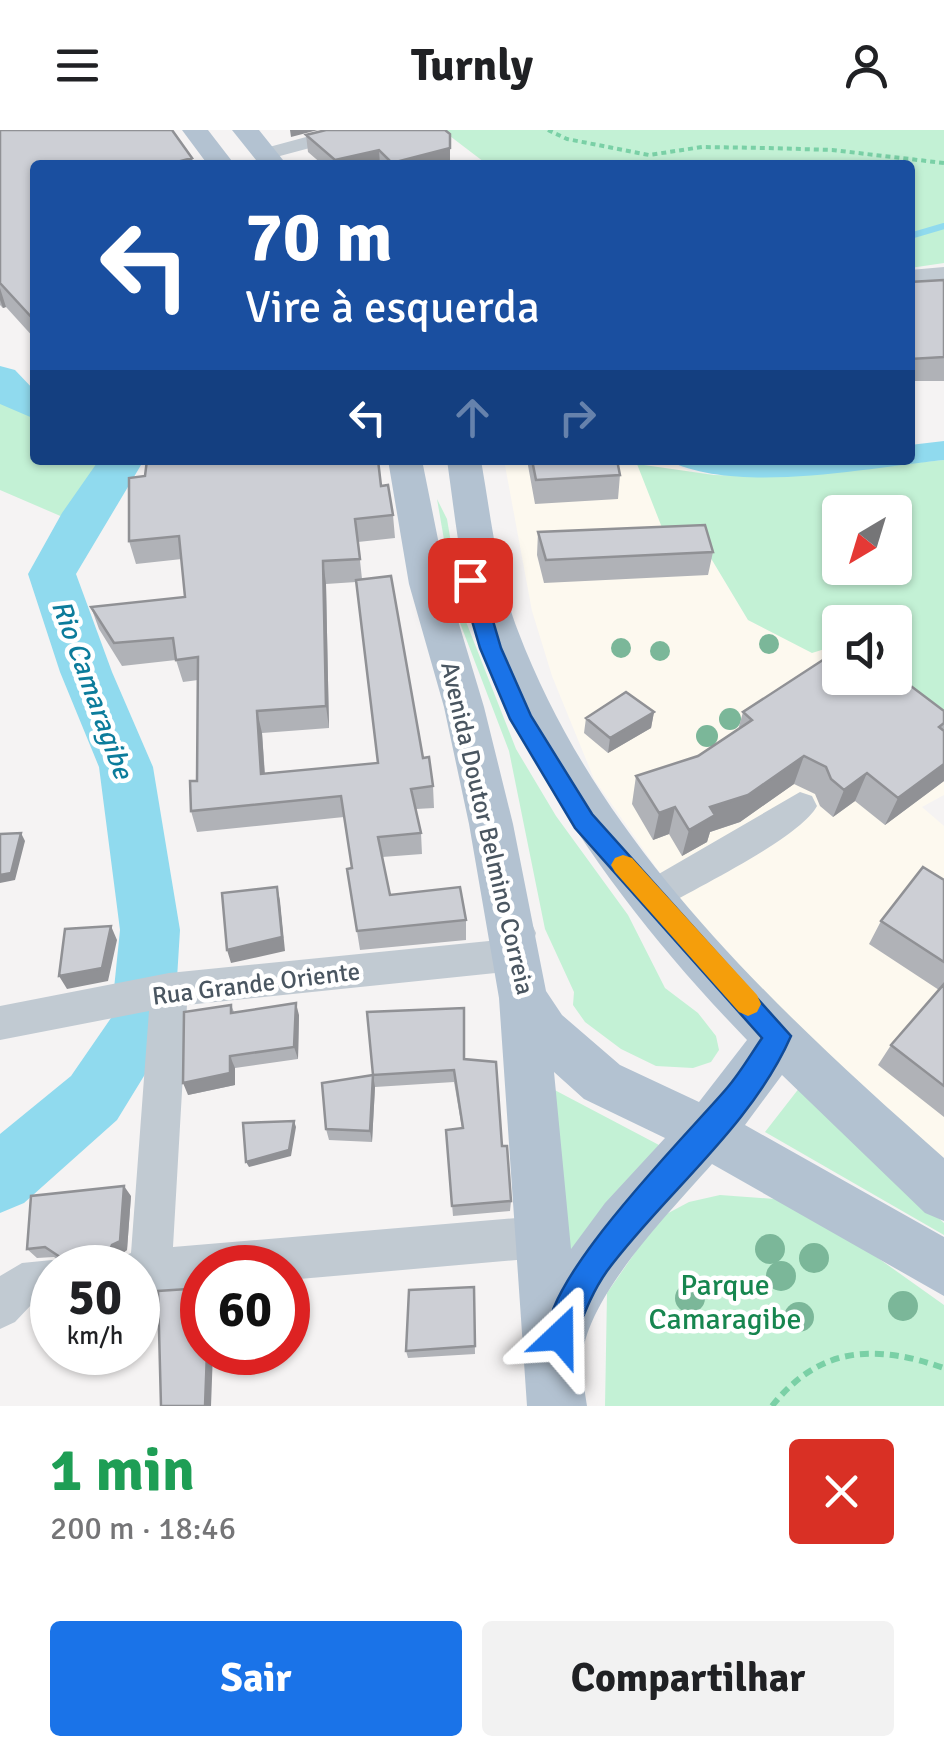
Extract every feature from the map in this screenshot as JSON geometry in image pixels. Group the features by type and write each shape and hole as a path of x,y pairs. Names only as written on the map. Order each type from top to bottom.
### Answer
{"main road":[{"path":"195,130 218,160"},
{"path":"244,130 266,160"},
{"name":"Avenida Doutor Belmino Correia","path":"406,465 428,584 464,707 490,824 518,976 544,1030 602,1082 705,1132 944,1268"},
{"path":"465,465 478,564 499,632 548,742 644,889 778,1036 944,1194"},
{"path":"518,976 556,1382"},
{"path":"556,1382 565,1314 596,1262 741,1093 778,1036"}],"street":[{"path":"205,130 230,160"},
{"path":"233,130 266,160"},
{"path":"270,160 355,130"},
{"path":"915,277 944,274"},
{"path":"421,465 440,584 483,719 509,822 522,912 518,976"},
{"path":"452,465 470,580 491,648 521,719 583,821 644,889 769,830 800,806"},
{"name":"Rua Grande Oriente","path":"0,1024 147,995 518,976"},
{"path":"144,1245 147,995"},
{"path":"160,1269 540,1237"},
{"path":"2,1303 22,1284 30,1283"}],"path":[{"path":"548,130 566,139 649,155 702,147 768,148 832,150 944,163"},
{"path":"772,1406 814,1364 860,1351 908,1355 944,1368"}],"shaded area":[{"path":"505,465 637,465 703,545 748,620 812,652 822,649 822,695 892,695 944,736 944,795 922,807 944,826 944,1165 782,1012 686,910 594,779 552,676 532,611"},
{"path":"637,465 677,465 691,472"}],"green space":[{"path":"442,130 944,130 944,263 915,267 915,160 481,160"},
{"path":"0,379 20,400 30,404 30,465 119,465 79,524 0,490"},
{"path":"944,460 944,736 909,695 912,605 822,605 822,650 812,653 748,620 703,545 670,548 637,465 714,475 770,477"},
{"path":"437,499 447,519 463,614 516,749 556,816 628,915 665,988 698,1013 716,1036 719,1050 711,1062 693,1068 656,1066 621,1049 585,1022 573,1005 574,992 545,929 509,751 457,615"},
{"path":"547,1086 659,1145 559,1264"},
{"path":"800,1087 944,1223 944,1235 765,1132"},
{"name":"Parque Camaragibe","path":"720,1195 775,1199 847,1236 944,1305 944,1406 605,1406 607,1293 659,1218 689,1202"}],"water":[{"path":"944,441 944,460 915,464 915,444"},
{"path":"682,465 904,465 765,477"}],"building":[{"path":"0,130 172,130 192,158 30,160 30,316 0,283"},
{"path":"326,130 445,130 450,134 450,148 404,160 389,160 379,150 335,160 306,135"},
{"path":"944,280 944,357 915,359 915,282"},
{"path":"146,465 379,465 381,486 388,485 393,515 355,519 360,559 323,561 326,706 257,711 261,774 378,763 356,580 391,576 423,758 429,757 433,786 411,789 421,833 378,837 390,895 460,887 466,920 357,931 341,796 191,811 190,781 197,781 198,657 176,660 173,638 114,643 91,607 185,597 179,536 129,541 129,478 145,476"},
{"path":"533,465 618,465 620,475 536,480"},
{"path":"705,525 713,552 546,560 538,532"},
{"path":"822,661 822,695 912,695 912,687 944,711 944,723 939,727 944,731 944,764 898,798 867,773 844,790 831,779 826,767 804,756 748,795 710,807 715,815 689,830 675,807 659,813 636,776 698,756 752,720 743,712"},
{"path":"626,692 654,712 610,738 586,718"},
{"path":"21,833 11,873 0,875 0,834"},
{"path":"923,867 944,880 944,962 881,921"},
{"path":"277,887 282,937 227,950 222,893"},
{"path":"111,926 102,968 59,976 65,929"},
{"path":"944,984 944,1086 891,1045"},
{"path":"296,1003 294,1047 230,1056 230,1073 183,1083 184,1012 231,1005 231,1013"},
{"path":"464,1008 464,1059 496,1062 502,1146 507,1146 511,1201 452,1206 446,1130 463,1128 454,1070 373,1075 367,1012"},
{"path":"373,1075 370,1131 326,1129 322,1083"},
{"path":"294,1121 289,1150 246,1162 243,1123"},
{"path":"124,1186 120,1241 112,1245 30,1245 27,1249 31,1196"},
{"path":"474,1287 475,1346 406,1351 409,1290"},
{"path":"180,1290 180,1375 206,1375 205,1406 161,1406 160,1291"}],"waterway":[{"path":"915,235 944,226"},
{"name":"Rio Camaragibe","path":"0,379 20,400 30,404"},
{"name":"Rio Camaragibe","path":"0,1179 94,1098 142,1027 150,930 126,767 86,672 52,574 79,524 119,465"}],"slow traffic":[{"path":"623,865 748,1004"}],"route":[{"path":"470,580 491,648 521,719 583,821 778,1036 741,1093 596,1262 565,1314 560,1336"}]}
